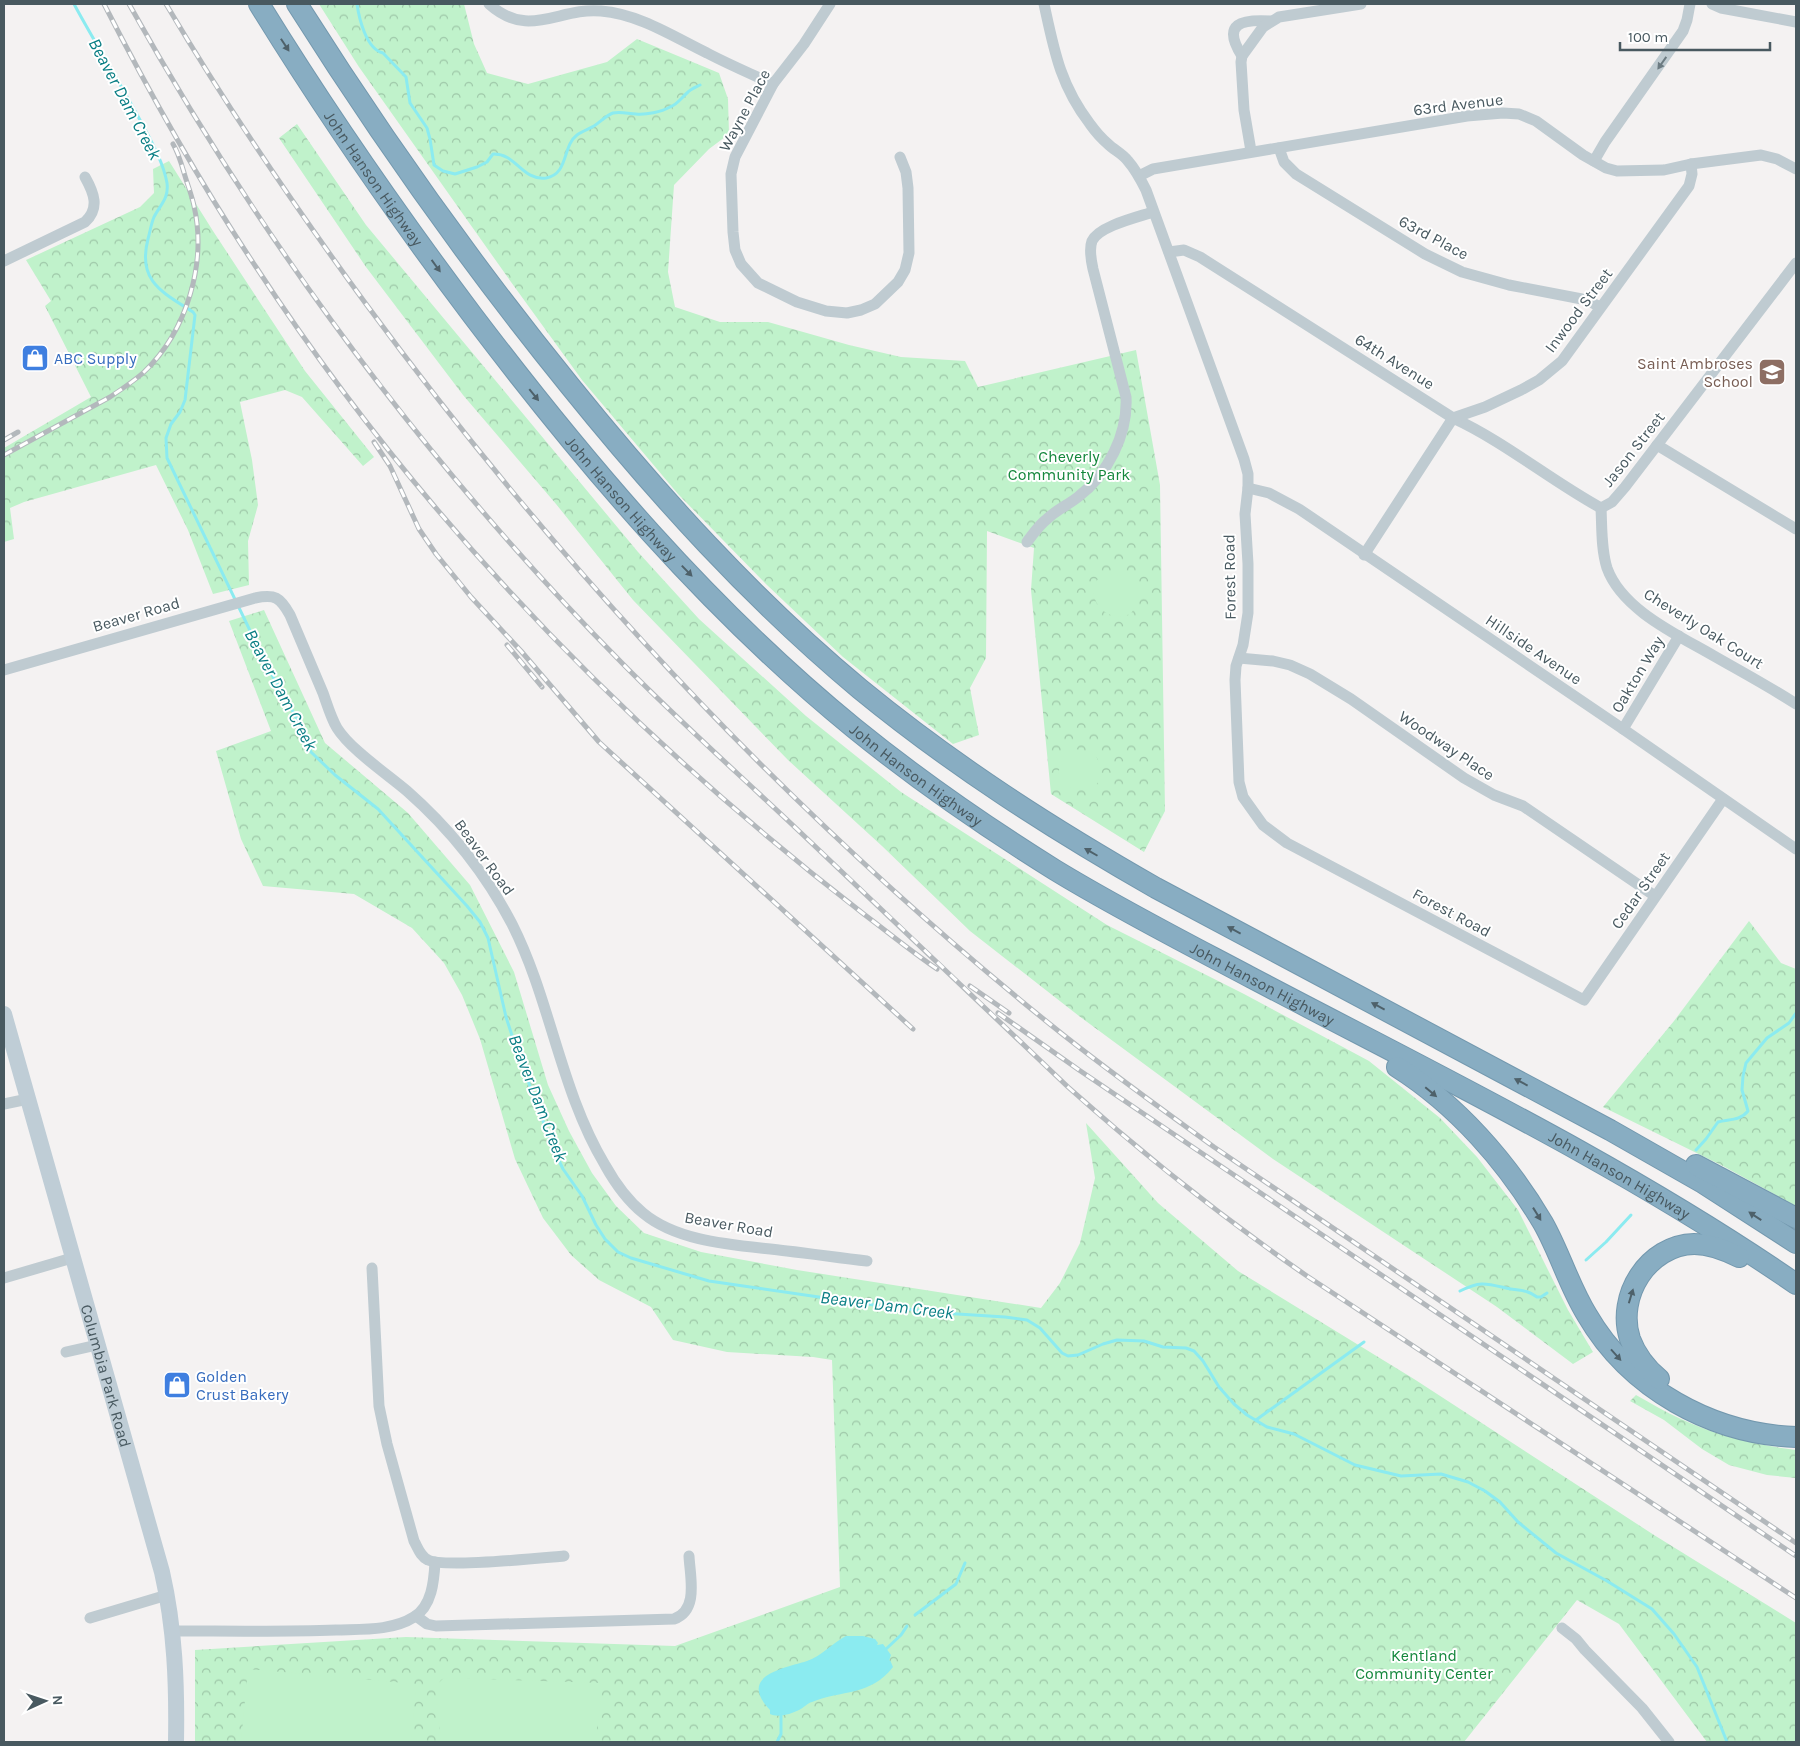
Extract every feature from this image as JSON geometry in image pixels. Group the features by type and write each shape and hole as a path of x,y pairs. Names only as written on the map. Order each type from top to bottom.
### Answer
{"highway":[{"name":"John Hanson Highway","path":"259,4 318,97 436,267 574,443 647,527 744,629 852,726 909,771 975,818 1086,888 1180,941 1634,1182 1703,1223 1793,1282"},
{"name":"John Hanson Highway","path":"297,4 361,104 416,184 544,355 610,435 687,522 754,592 833,665 900,721 973,776 1093,853 1564,1104 1695,1179 1796,1243"},
{"path":"1304,1006 1351,1040 1389,1061 1419,1082 1450,1108 1480,1138 1521,1189 1543,1224 1580,1304 1593,1326 1620,1359 1640,1378 1676,1402 1713,1420 1751,1431 1796,1437"},
{"path":"1564,1104 1612,1120 1796,1218"},
{"path":"1793,1282 1722,1249 1704,1244 1682,1246 1658,1256 1649,1264 1637,1280 1630,1296 1627,1322 1634,1348 1645,1365 1662,1380 1682,1393 1711,1408 1737,1416 1764,1423 1796,1426"}],"street":[{"path":"489,4 503,14 524,21 538,21 587,7 612,12 633,18 773,84"},
{"name":"Wayne Place","path":"830,4 804,44 773,84 744,137 735,158 731,174 732,232 741,264 758,283 797,302 826,311 836,313 861,310 875,304 898,282 905,270 909,252 908,188 906,172 900,157"},
{"name":"Forest Road","path":"1044,4 1054,50 1066,86 1077,106 1108,145 1127,159 1139,176 1169,252 1248,474 1245,514 1248,613 1243,644 1236,666 1235,699 1238,782 1243,797 1263,825 1287,843 1584,1000"},
{"path":"1242,56 1263,27 1279,17 1361,4"},
{"path":"1594,161 1605,142 1683,31 1690,4"},
{"path":"1712,4 1721,8 1796,22"},
{"path":"1251,152 1244,110 1242,56 1232,35 1238,25 1260,20 1271,21"},
{"name":"63rd Avenue","path":"1139,176 1153,169 1251,152 1467,116 1503,113 1519,114 1536,121 1582,154 1612,170 1630,172 1664,170 1690,164 1713,163 1760,155 1777,159 1796,169"},
{"name":"63rd Place","path":"1280,148 1284,162 1296,174 1425,254 1462,272 1481,278 1587,300 1600,307"},
{"name":"Inwood Street","path":"1453,418 1468,414 1503,399 1533,383 1562,361 1689,186 1692,174 1690,164"},
{"path":"4,261 85,222 90,217 95,201 85,177"},
{"path":"1027,542 1045,520 1079,496 1096,479 1116,450 1122,434 1127,409 1126,397 1093,269 1091,256 1092,242 1101,231 1153,212"},
{"name":"64th Avenue","path":"1169,252 1184,250 1200,257 1453,418 1488,436 1601,508"},
{"name":"Jason Street","path":"1601,508 1612,502 1617,496 1796,263"},
{"path":"1364,554 1453,418"},
{"path":"1657,445 1796,529"},
{"name":"Hillside Avenue","path":"1248,488 1269,493 1286,502 1623,728 1796,849"},
{"name":"Cheverly Oak Court","path":"1601,508 1604,551 1608,568 1614,582 1635,607 1679,636 1796,704"},
{"name":"Beaver Road","path":"4,670 225,605 270,596 281,600 290,615 337,728 360,753 391,776 451,834 491,890 511,923 544,1004 578,1113 595,1150 629,1200 644,1214 668,1229 687,1235 715,1242 867,1261"},
{"name":"Oakton Way","path":"1623,728 1679,636"},
{"name":"Woodway Place","path":"1239,658 1273,661 1290,665 1310,674 1351,699 1479,788 1523,806 1655,896"},
{"name":"Cedar Street","path":"1584,1000 1723,799"},
{"name":"Columbia Park Road","path":"4,1014 96,1345 138,1482 167,1595 176,1677 176,1742"},
{"path":"4,1104 28,1098"},
{"path":"4,1278 72,1258"},
{"path":"372,1268 379,1406 387,1444 414,1541 420,1553 427,1560 435,1562 468,1563 564,1556"},
{"path":"66,1352 96,1345"},
{"path":"416,1616 427,1624 436,1626 674,1619 685,1613 690,1602 689,1556"},
{"path":"172,1631 303,1631 398,1625 416,1616 428,1600 434,1584 435,1562"},
{"path":"90,1618 167,1595"},
{"path":"1562,1628 1576,1639 1642,1708 1668,1742"}],"green space":[{"name":"Cheverly Community Park","path":"319,4 464,4 474,44 487,73 528,84 607,62 637,39 719,73 728,99 729,134 709,149 674,185 668,272 675,307 720,322 768,322 849,345 901,357 965,361 978,387 1136,350 1160,485 1165,811 1144,852 1051,794 1031,590 1034,548 987,531 986,658 970,688 979,735 953,744 843,657 767,585 678,494 582,380 359,67"},
{"path":"297,124 366,225 638,552 699,619 806,716 901,792 1107,925 1244,994 1369,1061 1440,1118 1477,1157 1518,1210 1568,1310 1593,1352 1573,1364 1497,1307 1273,1159 1079,1016 970,931 882,846 788,760 633,600 556,504 463,395 366,267 279,138"},
{"path":"169,161 305,371 374,457 363,466 302,397 285,390 240,402 252,460 258,505 248,541 249,585 213,594 188,530 156,465 24,502 10,508 14,539 4,542 4,448 91,397 45,306 51,301 26,260 140,207 154,193 153,169"},
{"path":"1105,574 1133,577 1138,581 1135,606 1130,614 1115,616 1100,608 1096,601 1094,586 1098,579"},
{"name":"Kentland Community Center","path":"264,610 325,743 408,813 470,885 514,972 548,1085 569,1131 592,1173 616,1206 644,1233 701,1252 797,1270 1041,1308 1060,1283 1080,1243 1095,1178 1086,1123 1158,1203 1238,1271 1414,1379 1654,1535 1796,1623 1796,1742 1707,1742 1619,1624 1577,1600 1464,1742 195,1742 195,1650 406,1637 675,1646 840,1587 832,1360 813,1357 727,1352 673,1340 651,1307 599,1280 571,1255 543,1218 515,1159 480,1039 462,995 444,963 412,928 354,894 263,886 241,839 216,751 271,731 229,621"},
{"path":"1076,749 1094,754 1100,764 1100,779 1094,788 1089,791 1062,786 1058,781 1061,761 1067,753"},
{"path":"1749,921 1781,963 1796,969 1796,1206 1723,1166 1603,1107 1674,1021"},
{"path":"1636,1395 1675,1416 1723,1435 1796,1450 1796,1478 1767,1475 1729,1465 1702,1449 1664,1420 1630,1401"},
{"path":"248,1669 416,1684 411,1742 241,1742"},
{"path":"444,1678 603,1683 596,1736 593,1742 441,1742 435,1686"}],"water":[{"path":"846,1636 863,1636 875,1639 878,1643 877,1645 883,1644 891,1655 889,1661 893,1667 875,1683 865,1688 823,1698 781,1716 770,1714 770,1710 761,1698 759,1689 761,1682 775,1671 812,1659"}],"waterway":[{"name":"Beaver Dam Creek","path":"74,4 156,150 165,175 167,193 153,220 148,239 146,265 149,275 162,291 195,315 185,400 180,412 171,424 166,438 167,458 268,668 297,719 311,752 335,775 378,809 480,922 488,938 506,1017 553,1148 563,1169 582,1196 605,1239 618,1252 631,1258 709,1281 881,1306 1027,1320 1040,1328 1062,1353 1068,1356 1078,1355 1117,1340 1144,1341 1163,1347 1186,1348 1194,1351 1203,1361 1219,1387 1234,1404 1247,1415 1267,1427 1294,1434 1355,1465 1401,1476 1441,1474 1468,1482 1500,1502 1518,1522 1556,1553 1607,1581 1652,1609 1674,1634 1697,1667 1727,1742"},
{"path":"357,4 364,32 372,46 383,53 406,77 410,103 427,128 434,165 443,171 455,174 487,162 493,154 508,158 531,175 538,178 546,178 553,175 562,166 572,140 608,115 616,112 633,114 653,113 675,104 690,90 700,85"},
{"path":"1696,1150 1718,1122 1738,1118 1748,1111 1742,1090 1746,1063 1767,1038 1789,1023 1796,1013"},
{"path":"1586,1260 1631,1215"},
{"path":"1460,1291 1483,1284 1526,1291 1537,1297 1547,1293"},
{"path":"1256,1420 1364,1342"},
{"path":"915,1615 956,1584 965,1563"},
{"path":"886,1649 901,1635 907,1626"},
{"path":"777,1742 781,1734 781,1716"}],"railway":[{"path":"104,4 176,138 256,267 320,359 387,448 458,534 533,616 611,696 693,772 778,845 865,915 937,969"},
{"path":"129,4 235,181 353,350 482,511 551,588 666,706 1068,1087 1185,1185 1307,1276 1796,1598"},
{"path":"166,4 237,119 288,194 366,304 441,403 601,595 685,687 772,776 862,862 955,945 1051,1025 1152,1102 1214,1147 1796,1543"},
{"path":"4,455 110,397 136,379 159,355 172,337 190,295 198,250 193,202 173,144"},
{"path":"4,440 18,432"},
{"path":"374,442 390,466 419,529 436,554 471,597 521,651 599,742 913,1029"},
{"path":"507,645 542,687"},
{"path":"970,986 1009,1013"},
{"path":"998,1013 1079,1070 1796,1556"}],"place":[{"name":"ABC Supply","path":"35,358"},
{"name":"Saint Ambroses School","path":"1772,372"},
{"name":"Golden Crust Bakery","path":"177,1385"}]}
